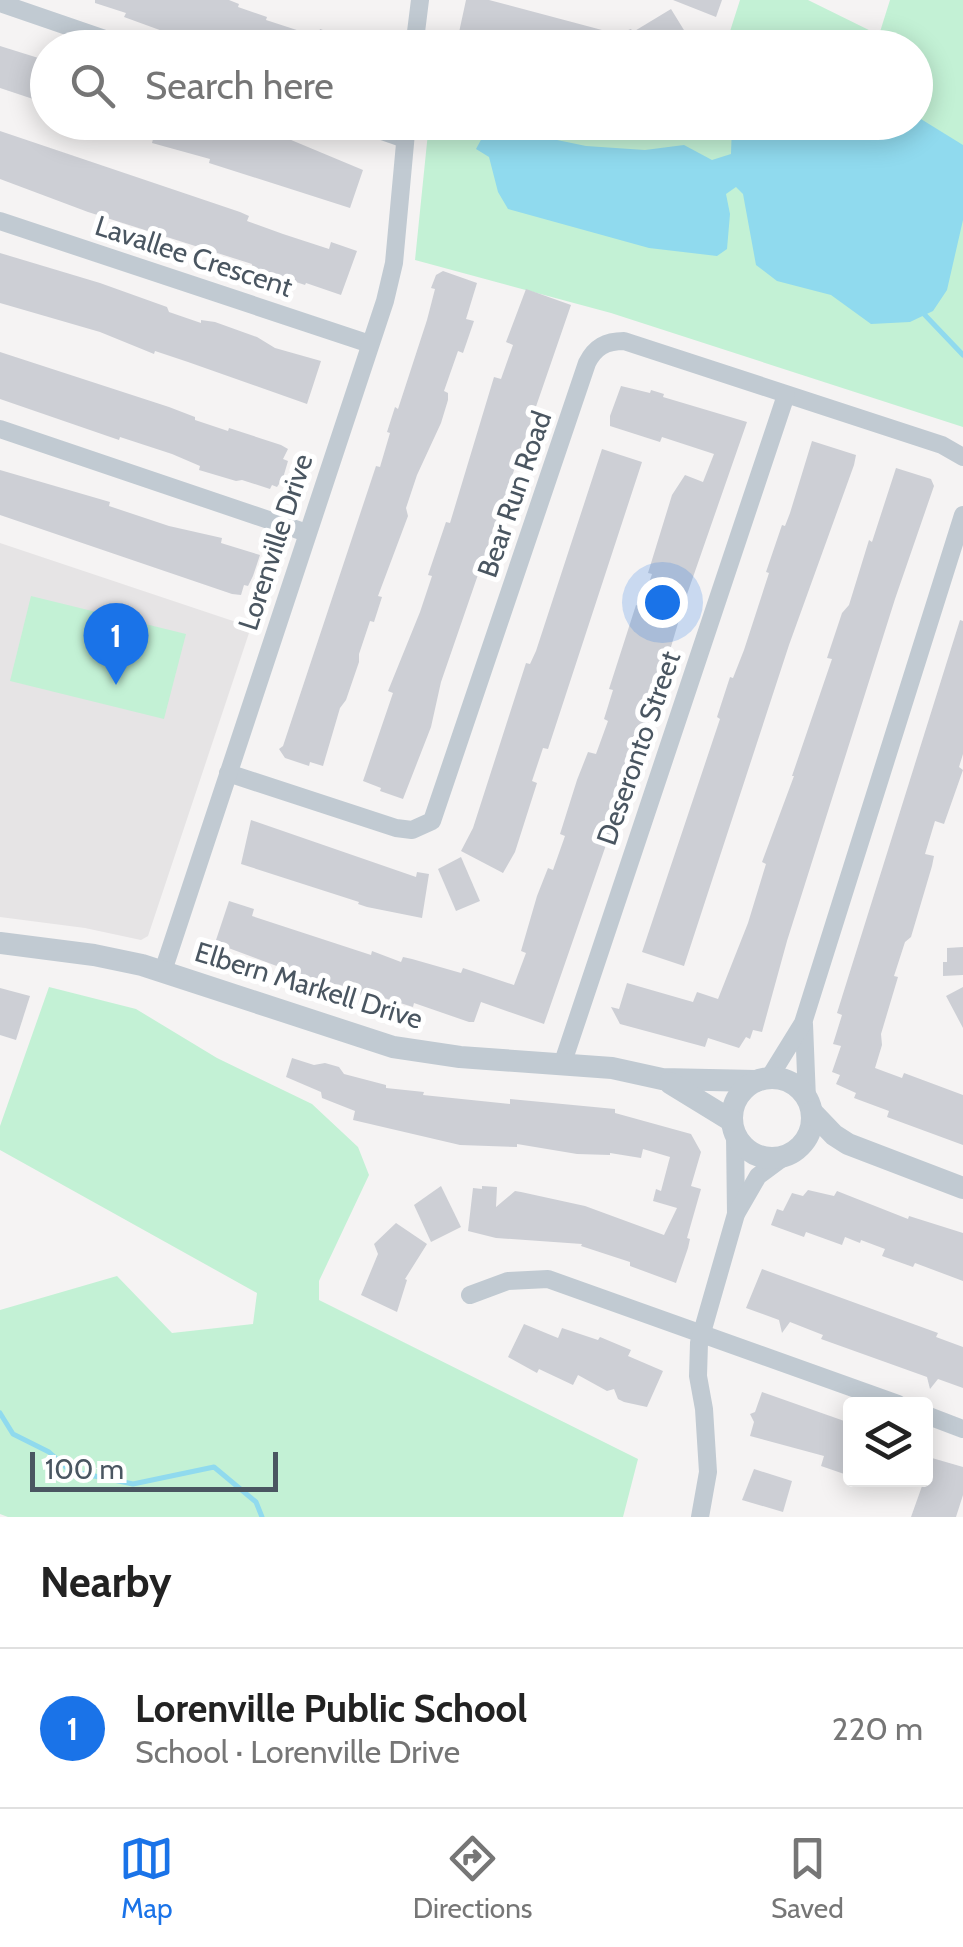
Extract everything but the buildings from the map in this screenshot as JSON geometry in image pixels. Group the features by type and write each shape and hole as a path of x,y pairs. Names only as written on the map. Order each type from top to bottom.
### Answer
{"street":[{"path":"416,30 420,0"},
{"path":"0,3 79,30"},
{"name":"Lorenville Drive","path":"163,971 394,264 405,140"},
{"name":"Lavallee Crescent","path":"0,221 370,344"},
{"name":"Bear Run Road","path":"228,772 396,828 412,830 432,821 593,352 612,341 624,341 942,445 963,456"},
{"name":"Deseronto Street","path":"564,1062 786,396"},
{"path":"0,429 307,533"},
{"path":"736,1214 736,1101 762,1080 804,1023 963,515"},
{"name":"Elbern Markell Drive","path":"0,944 106,957 163,971 393,1047 460,1057 564,1062 662,1079 762,1080"},
{"path":"700,1517 708,1472 698,1376 703,1332 736,1214 758,1176 806,1139 809,1106 804,1023"},
{"name":"Elbern Markell Drive","path":"662,1079 700,1099 734,1128"},
{"path":"762,1080 783,1080 798,1088 834,1135 871,1154 963,1188"},
{"path":"734,1128 754,1154 768,1158 791,1153 871,1154"},
{"path":"470,1295 508,1281 548,1279 879,1397"},
{"path":"933,1418 963,1429"}],"shaded area":[{"path":"0,543 251,627 148,936 141,940 0,917"}],"green space":[{"path":"740,0 808,0 869,30 730,30"},
{"path":"890,0 963,0 963,427 611,313 415,260 427,140 933,140 933,30 881,30"},
{"path":"31,596 186,634 164,719 10,681"},
{"path":"49,987 136,1009 217,1058 312,1104 358,1147 369,1175 319,1281 319,1300 638,1459 623,1517 0,1514 0,1310 117,1276 172,1333 253,1324 257,1293 0,1150 0,1126"}],"water":[{"path":"933,126 963,145 963,220 947,290 933,311 910,322 871,324 831,295 777,281 756,265 743,194 736,187 726,194 730,214 727,249 717,256 649,248 508,209 498,192 489,157 476,149 481,140 557,140 645,150 684,145 712,160 731,154 731,140 933,140"}],"waterway":[{"path":"923,313 963,355"},
{"path":"0,1413 13,1434 49,1452 70,1471 133,1484 214,1467 256,1502 262,1517"}],"place":[{"name":"Lorenville Public School","path":"116,685"}]}
